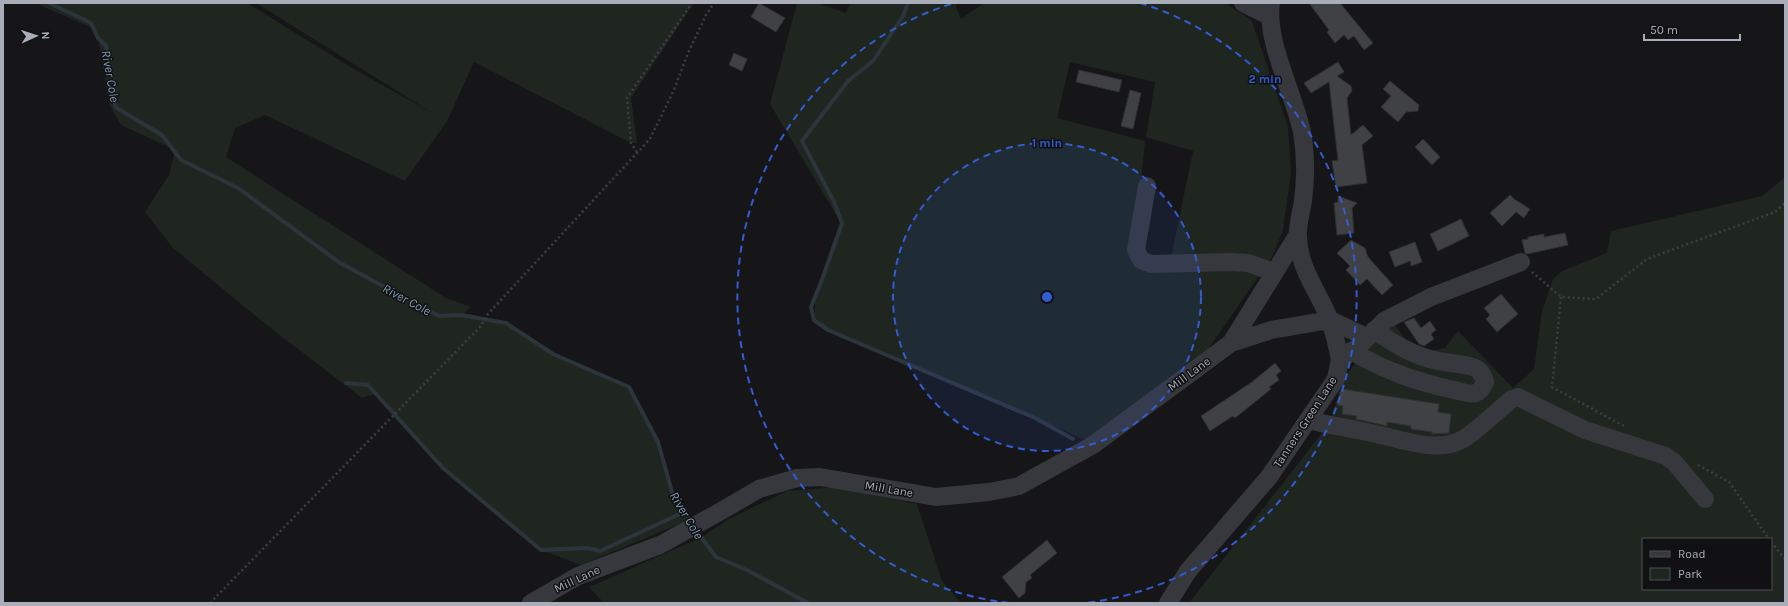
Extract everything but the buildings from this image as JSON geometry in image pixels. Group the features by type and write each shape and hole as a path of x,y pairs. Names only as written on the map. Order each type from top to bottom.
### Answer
{"street":[{"path":"1243,3 1270,9"},
{"name":"Tanners Green Lane","path":"1168,603 1188,571 1269,477 1336,379 1346,355 1303,268 1298,236 1304,191 1305,148 1300,125 1273,37 1270,9"},
{"path":"1147,186 1136,250 1141,260 1151,264 1230,262 1248,264 1274,272"},
{"name":"Mill Lane","path":"1231,343 1274,272 1298,236"},
{"path":"1330,320 1370,333 1419,356 1476,368 1482,373 1485,382 1482,389 1475,393 1464,392 1407,378 1346,355 1370,333 1384,321 1431,297 1521,262"},
{"name":"Mill Lane","path":"531,603 578,576 660,545 714,516 759,489 797,478 820,477 936,497 989,492 1019,486 1093,445 1231,343 1271,330 1330,320"},
{"path":"1308,420 1397,440 1427,445 1450,444 1463,440 1512,399 1518,397 1585,430 1666,456 1675,463 1704,499"}],"path":[{"path":"637,152 631,143 627,98 692,3"},
{"path":"210,603 481,326 487,315 650,139 674,90 706,15 714,3"},
{"path":"1521,262 1561,297 1596,299 1647,259 1775,212 1785,203"},
{"path":"1561,297 1552,387 1627,427"},
{"path":"1695,464 1729,482 1768,538"},
{"path":"1772,543 1785,559"}],"green space":[{"path":"37,3 247,3 352,68 434,114 256,3 694,3 631,98 637,143 631,143 474,62 447,121 405,181 265,115 235,128 226,157 446,298 471,307 462,315 506,323 553,354 629,387 658,442 672,492 689,520 581,565 541,550 443,468 375,394 362,398 268,326 173,248 145,212 169,175 175,150 121,125 109,104 97,30"},
{"path":"797,3 818,3 846,13 850,3 957,3 956,7 961,19 984,3 1226,3 1252,21 1288,127 1291,173 1283,230 1272,257 1202,358 1088,441 828,330 815,317 815,302 841,223 770,104","holes":["1070,62 1155,82 1146,137 1193,151 1171,258 1134,257 1145,141 1057,118"]},
{"path":"1785,177 1785,603 1189,603 1329,424 1345,376 1381,330 1395,325 1412,348 1430,351 1445,348 1458,331 1513,388 1534,369 1542,311 1553,279 1562,271 1607,253 1611,231 1762,196"},
{"path":"836,487 917,504 942,581 961,603 604,603 589,587 700,538 729,519 787,491"}],"waterway":[{"name":"River Cole","path":"49,3 91,23 98,38 106,46 115,92 115,107 162,135 181,160 238,188 340,263 439,316 461,315 506,323 553,354 629,387 658,442 672,492 691,522"},
{"path":"908,3 903,16 873,61 848,81 802,141 834,202 842,223 811,307 814,320 828,330 1035,418 1073,439"},
{"path":"346,383 368,385 443,468 541,550 587,548 600,551 684,512"},
{"name":"River Cole","path":"695,529 716,557 747,570 808,603"}]}
